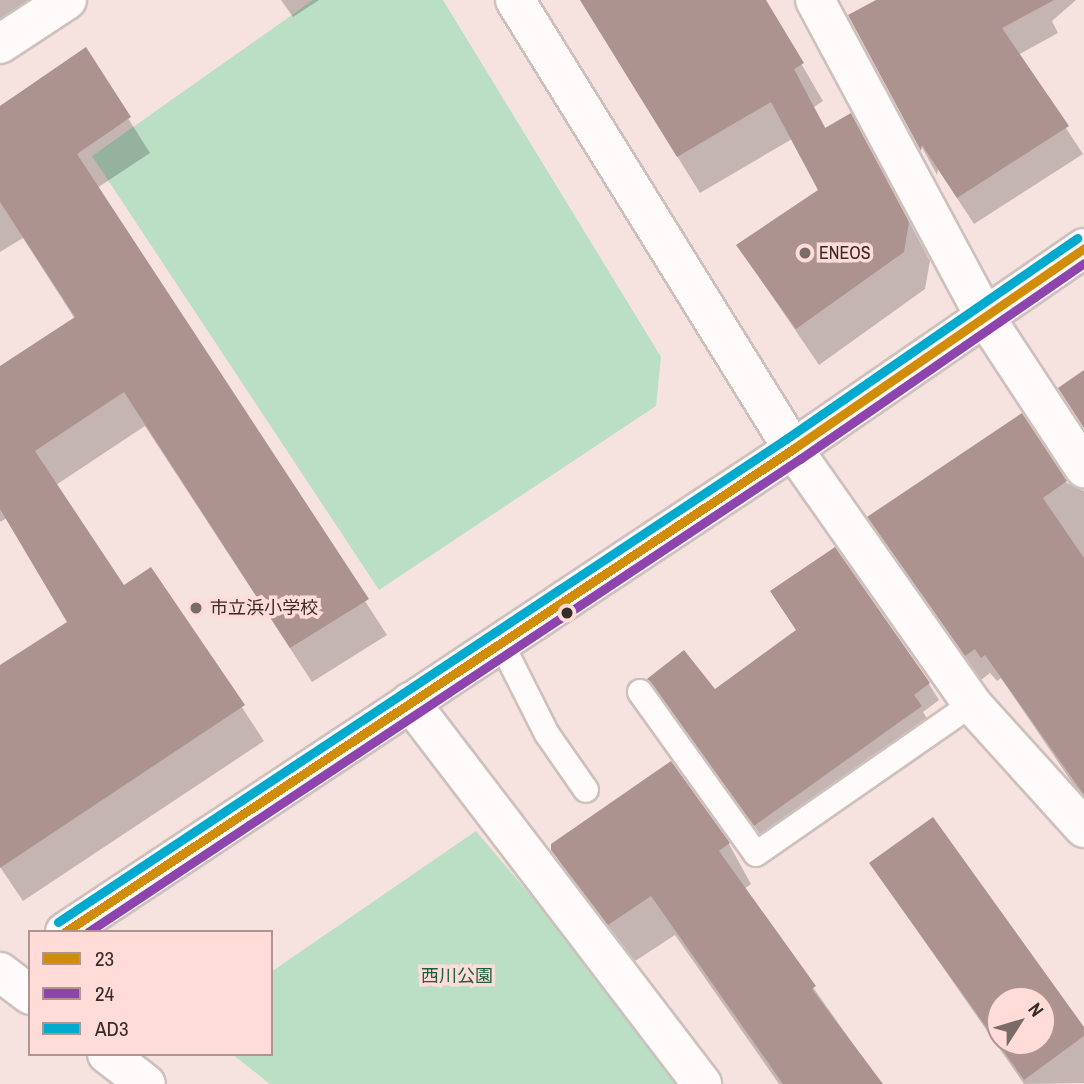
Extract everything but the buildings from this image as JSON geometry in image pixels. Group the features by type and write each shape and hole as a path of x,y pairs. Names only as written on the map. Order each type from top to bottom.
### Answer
{"street":[{"path":"0,44 67,0"},
{"path":"516,0 793,449 972,704 1081,820"},
{"path":"815,0 985,317 1084,468"},
{"path":"68,930 793,449 1084,248"},
{"path":"410,702 702,1084"},
{"path":"110,1056 146,1084"}],"lane":[{"path":"500,641 547,734 586,790"},
{"path":"640,692 756,854 972,704"}],"green space":[{"path":"313,0 443,0 661,357 656,406 379,590 92,156"},
{"name":"西川公園","path":"476,831 690,1084 270,1084 235,1056 273,1056 273,971"}],"transit line":[{"name":"AD3","path":"58,922 786,439 1077,238"},
{"name":"23","path":"68,930 793,449 1084,248"},
{"name":"24","path":"91,930 800,459 1084,263"}],"place":[{"name":"ENEOS","path":"805,253"},
{"name":"市立浜小学校","path":"196,608"}]}
